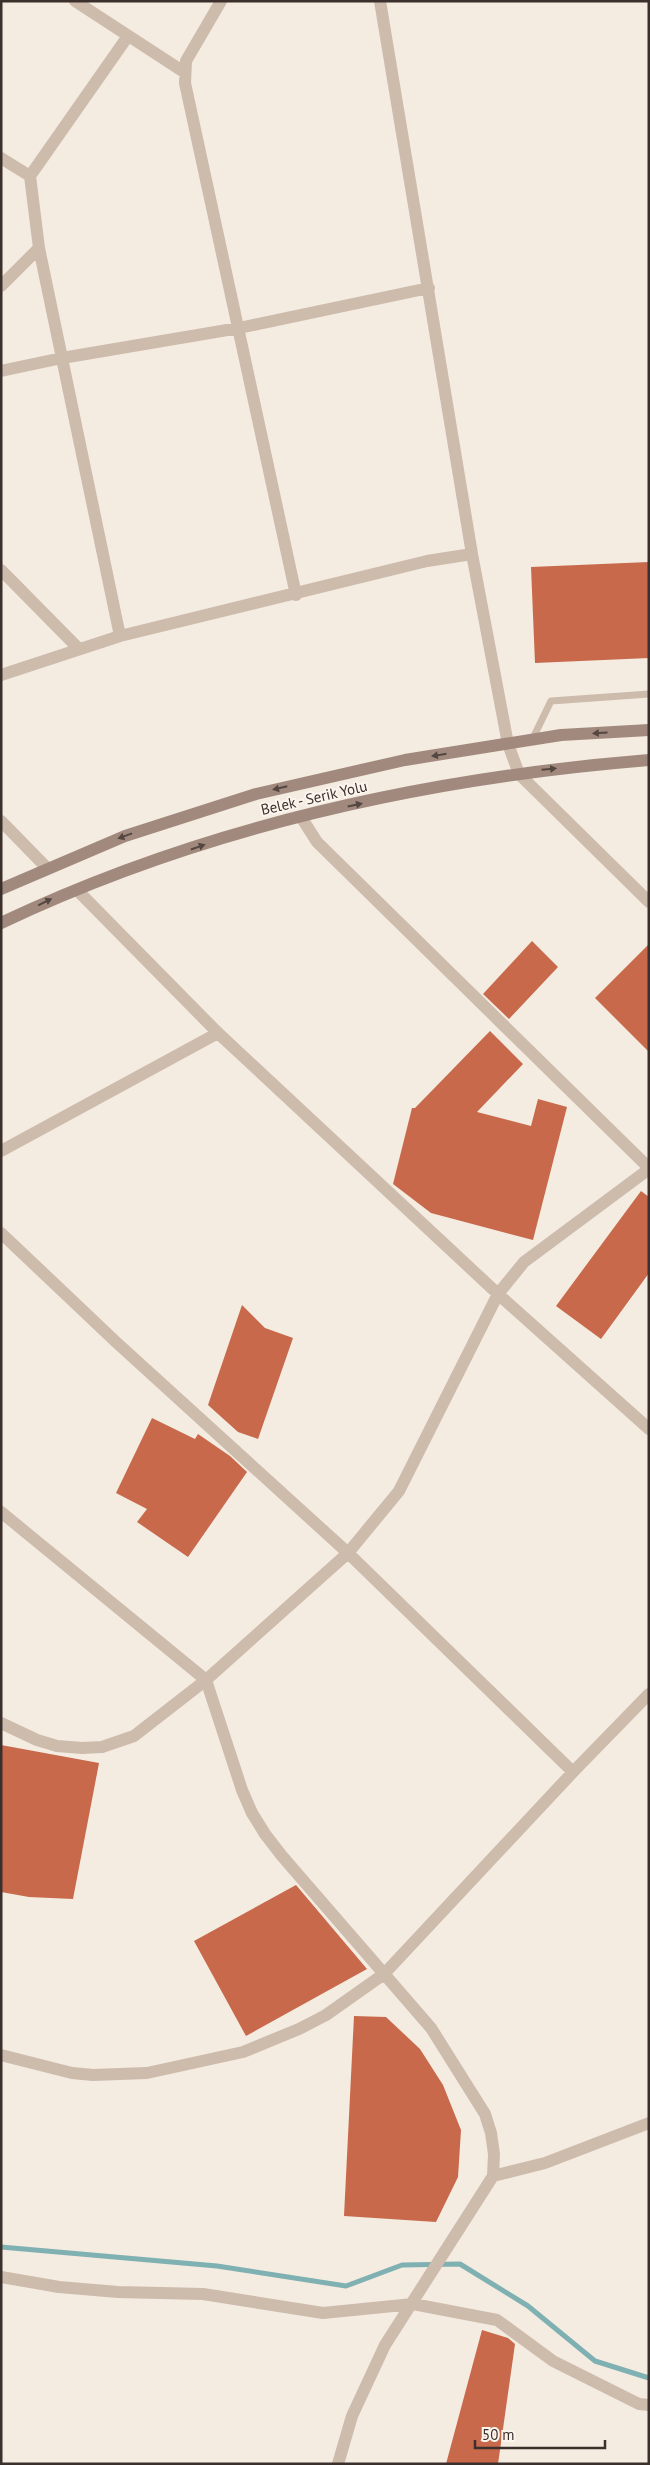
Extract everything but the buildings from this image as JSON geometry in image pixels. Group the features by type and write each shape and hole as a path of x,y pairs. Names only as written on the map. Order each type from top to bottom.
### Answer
{"main road":[{"name":"Belek - Serik Yolu","path":"1,889 125,836 256,794 405,760 561,735 649,730"},
{"name":"Belek - Serik Yolu","path":"1,923 54,898 252,828 445,785 519,774 649,760"}],"street":[{"path":"75,1 184,72"},
{"path":"221,1 191,50 184,72 296,595"},
{"path":"380,1 472,554 508,744 519,774 649,902"},
{"path":"120,636 38,248 30,176 128,36"},
{"path":"1,158 30,176"},
{"path":"1,286 38,248"},
{"path":"1,371 62,358 239,328 428,288"},
{"path":"1,675 120,636 296,595 427,561 472,554"},
{"path":"1,570 79,649"},
{"path":"1,1723 37,1740 57,1746 102,1747 134,1736 206,1680 348,1553 399,1491 498,1294 524,1262 649,1169 317,842 301,817"},
{"path":"1,821 47,868"},
{"path":"77,890 218,1033 498,1294 649,1429"},
{"path":"1,1151 218,1033"},
{"path":"1,1233 116,1342 348,1553 573,1772"},
{"path":"1,1512 206,1680 217,1708 242,1790 265,1834 431,2028 485,2114 491,2133 494,2154 493,2176 442,2254 413,2304 385,2345 368,2378 352,2416 338,2464"},
{"path":"1,2055 72,2072 93,2075 147,2073 243,2052 326,2015 384,1974 573,1772 649,1694"},
{"path":"493,2176 546,2163 649,2123"},
{"path":"1,2277 60,2287 118,2292 202,2294 323,2313 413,2304 497,2320 553,2361 639,2404 649,2405"}],"lane":[{"path":"532,740 551,701 649,694"}],"waterway":[{"path":"1,2247 217,2266 346,2286 402,2265 460,2264 528,2306 595,2361 649,2378"}]}
